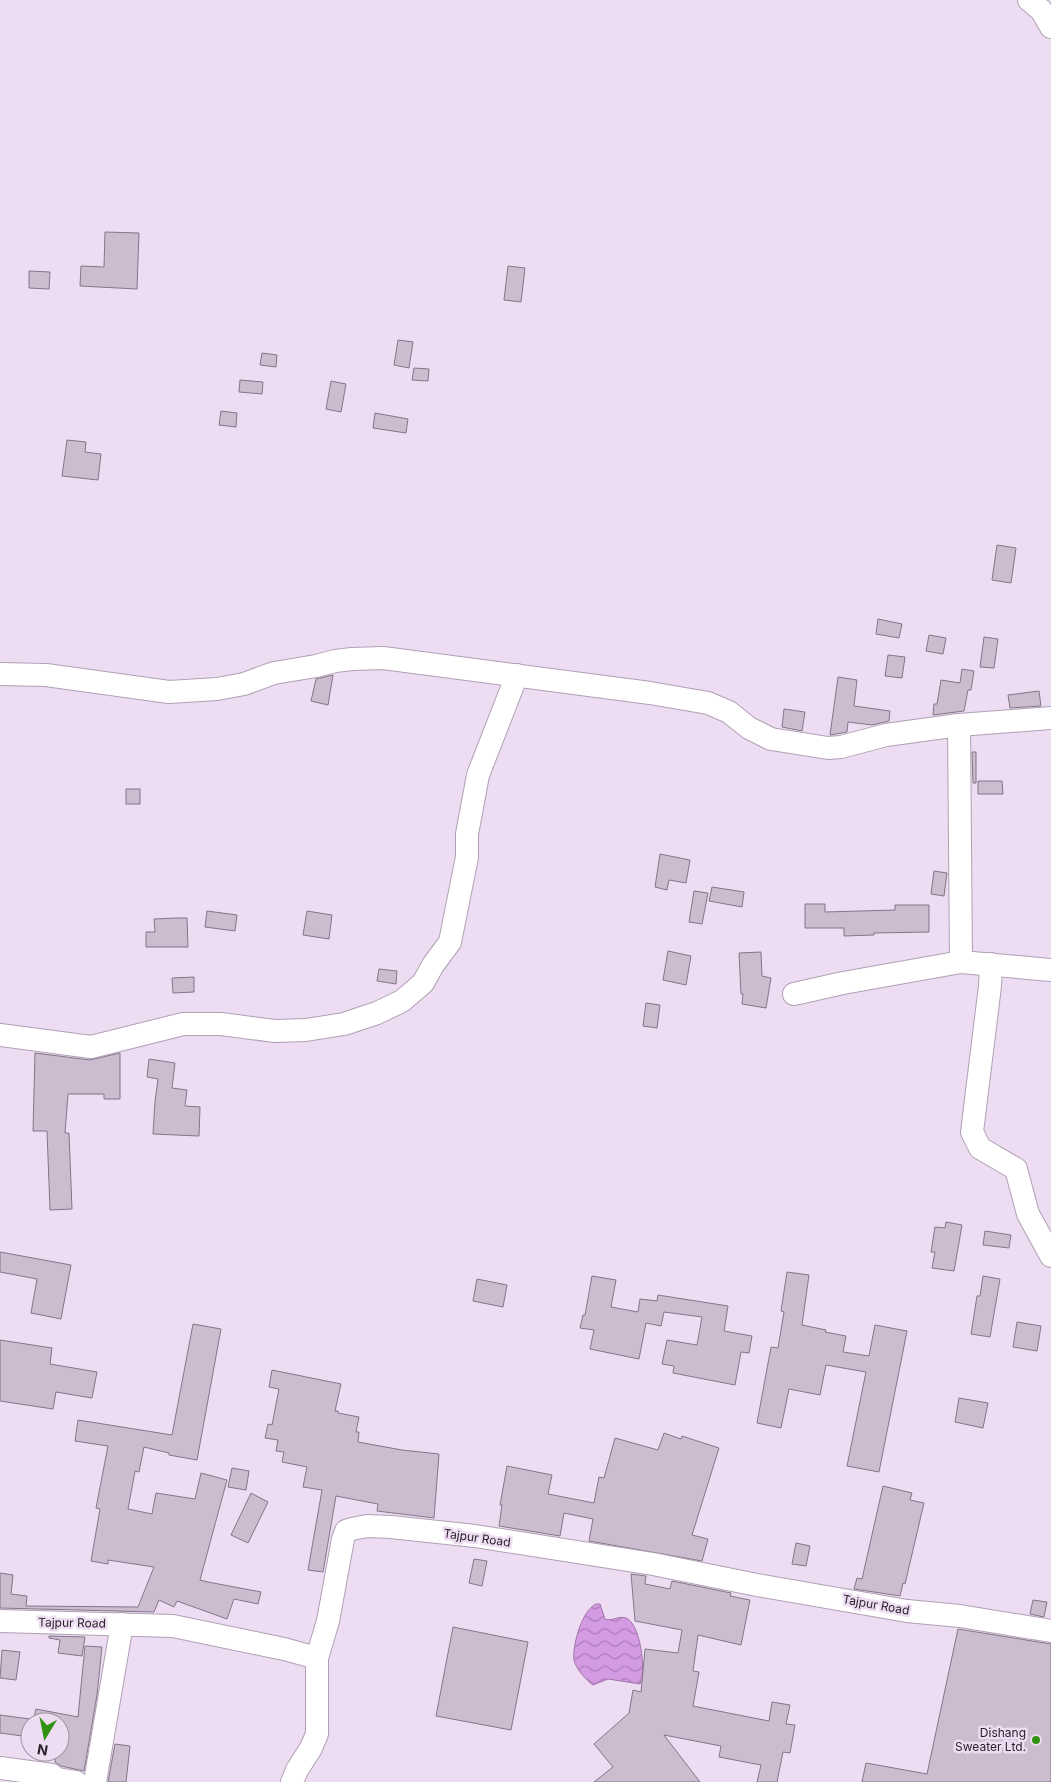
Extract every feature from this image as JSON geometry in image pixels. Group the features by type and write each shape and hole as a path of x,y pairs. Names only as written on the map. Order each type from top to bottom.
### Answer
{"street":[{"path":"1029,0 1041,10 1051,27"},
{"path":"0,674 46,675 169,692 217,689 244,684 274,673 358,658 383,658 650,693 708,703 729,712 749,728 771,739 811,747 828,748 841,747 886,735 959,725 1051,718"},
{"path":"0,1035 91,1047 183,1024 221,1024 275,1031 306,1030 344,1024 377,1013 402,1001 424,983 433,965 450,942 467,857 467,834 478,776 517,675"},
{"path":"959,725 960,962"},
{"path":"794,994 843,983 960,962 1051,970"},
{"path":"991,964 972,1132 980,1148 1016,1169 1028,1214 1051,1256"},
{"name":"Tajpur Road","path":"0,1621 173,1626 284,1649 317,1658 328,1621 343,1539 346,1532 352,1529 372,1526 476,1536 606,1556 907,1611 960,1616 1051,1632"},
{"path":"95,1782 122,1624"},
{"path":"292,1782 317,1734 317,1658"},
{"path":"0,1768 52,1775 52,1778 76,1782"}],"water":[{"path":"596,1604 600,1604 605,1619 628,1619 636,1631 642,1660 640,1684 608,1679 593,1685 577,1667 574,1660 576,1638 586,1613"}],"building":[{"path":"105,232 139,233 137,289 80,286 81,266 104,267"},
{"path":"508,266 525,268 521,302 504,300"},
{"path":"29,271 50,272 49,289 29,288"},
{"path":"398,340 413,342 409,368 394,365"},
{"path":"262,353 277,355 276,367 260,365"},
{"path":"414,368 429,369 428,381 412,380"},
{"path":"240,380 263,382 262,394 239,392"},
{"path":"331,381 346,384 341,412 326,409"},
{"path":"221,411 237,413 236,427 219,425"},
{"path":"375,413 408,419 406,433 373,428"},
{"path":"67,440 86,442 85,452 101,454 98,480 62,476"},
{"path":"997,545 1016,548 1011,583 992,580"},
{"path":"878,619 902,624 899,638 876,634"},
{"path":"929,635 946,638 943,654 926,651"},
{"path":"984,637 998,639 994,668 980,667"},
{"path":"888,655 905,657 902,678 885,676"},
{"path":"962,669 974,671 971,690 968,690 964,711 933,715 941,680 960,683"},
{"path":"333,675 328,705 311,701 316,679"},
{"path":"838,677 857,680 854,706 890,711 889,721 872,725 848,722 847,732 830,735"},
{"path":"1039,691 1041,706 1010,708 1008,695"},
{"path":"784,709 805,712 802,731 782,727"},
{"path":"972,752 976,752 976,783 973,783"},
{"path":"978,781 1002,781 1003,794 978,794"},
{"path":"126,789 140,789 140,804 126,804"},
{"path":"660,854 690,860 686,883 669,880 667,890 655,887"},
{"path":"934,871 947,873 944,896 931,894"},
{"path":"712,887 744,892 742,907 709,901"},
{"path":"694,891 708,893 702,924 689,922"},
{"path":"805,904 825,904 825,912 895,910 895,905 929,905 929,932 874,933 874,935 844,936 844,928 805,928"},
{"path":"207,911 237,915 235,931 205,927"},
{"path":"307,911 332,915 329,939 303,935"},
{"path":"187,918 188,947 146,947 146,932 155,932 154,919"},
{"path":"668,951 691,956 686,985 663,980"},
{"path":"761,952 762,976 771,978 766,1008 742,1004 743,994 741,994 739,953"},
{"path":"379,969 397,971 396,984 377,981"},
{"path":"194,977 194,992 173,993 172,978"},
{"path":"646,1003 660,1005 657,1028 643,1026"},
{"path":"35,1053 90,1060 120,1053 120,1099 104,1099 104,1094 68,1094 65,1133 69,1133 72,1209 50,1210 47,1131 33,1131"},
{"path":"149,1059 175,1063 172,1088 187,1090 185,1106 200,1107 199,1136 153,1134 158,1079 147,1077"},
{"path":"946,1222 962,1225 954,1271 932,1268 935,1252 931,1252 935,1227 945,1228"},
{"path":"985,1231 1011,1235 1009,1248 983,1245"},
{"path":"0,1252 71,1265 61,1319 31,1313 37,1279 0,1272"},
{"path":"787,1272 809,1275 802,1325 846,1336 843,1352 869,1356 875,1325 907,1331 879,1472 847,1466 866,1372 826,1365 820,1395 789,1389 781,1428 757,1423 771,1347 778,1348 784,1312 781,1311"},
{"path":"592,1276 616,1280 611,1307 638,1312 640,1299 657,1301 658,1295 728,1306 724,1331 752,1336 749,1353 741,1352 735,1385 673,1373 674,1366 662,1364 667,1340 697,1345 702,1317 664,1312 661,1326 646,1323 639,1359 590,1349 594,1330 580,1328 583,1315 585,1315"},
{"path":"983,1276 1000,1279 990,1337 971,1334 977,1296 980,1296"},
{"path":"477,1279 507,1285 503,1307 473,1301"},
{"path":"1017,1322 1041,1326 1037,1351 1013,1347"},
{"path":"193,1324 221,1329 197,1460 169,1455 169,1453 144,1447 139,1472 135,1471 128,1509 152,1514 156,1493 195,1499 201,1473 227,1480 200,1580 261,1592 258,1604 234,1599 227,1619 177,1601 174,1607 159,1600 154,1612 0,1608 0,1573 13,1575 11,1594 27,1596 26,1606 138,1607 154,1567 108,1560 108,1564 91,1561 100,1509 96,1508 108,1446 75,1441 78,1420 172,1435"},
{"path":"0,1340 52,1348 50,1364 97,1372 92,1398 56,1392 53,1409 0,1401"},
{"path":"272,1370 341,1384 335,1411 359,1417 356,1432 359,1432 358,1442 439,1454 434,1518 377,1511 378,1504 336,1496 323,1572 308,1570 322,1490 303,1487 307,1467 282,1462 284,1452 276,1451 278,1440 265,1438 268,1424 272,1425 279,1389 269,1387"},
{"path":"959,1398 988,1403 983,1428 955,1422"},
{"path":"664,1433 681,1439 682,1436 719,1448 692,1535 708,1539 702,1561 589,1541 593,1519 564,1513 560,1536 499,1526 502,1505 500,1505 507,1466 552,1475 548,1494 594,1503 599,1477 604,1478 615,1438 658,1450"},
{"path":"232,1468 249,1471 246,1490 228,1487"},
{"path":"883,1486 912,1493 910,1500 924,1503 905,1584 903,1583 900,1596 854,1589 857,1578 862,1579"},
{"path":"251,1493 268,1502 248,1543 231,1535"},
{"path":"796,1543 810,1546 806,1566 792,1564"},
{"path":"474,1559 487,1561 482,1586 469,1583"},
{"path":"631,1574 646,1576 645,1584 670,1589 672,1581 731,1593 730,1596 750,1600 741,1645 698,1635 693,1671 699,1672 693,1706 769,1721 772,1702 790,1705 786,1724 795,1725 790,1753 783,1752 777,1782 757,1782 761,1765 719,1757 721,1746 664,1735 700,1782 594,1782 613,1767 594,1744 629,1713 633,1690 641,1692 645,1649 678,1653 682,1630 635,1621"},
{"path":"1033,1600 1047,1602 1044,1617 1030,1614"},
{"path":"453,1627 528,1642 511,1730 436,1716"},
{"path":"958,1629 1051,1644 1051,1782 862,1782 866,1763 927,1774"},
{"path":"49,1636 85,1637 82,1656 58,1653 60,1640 49,1638"},
{"path":"85,1646 102,1647 97,1695 84,1771 61,1766 55,1762 70,1762 70,1715 78,1717"},
{"path":"2,1650 20,1652 16,1680 0,1678"},
{"path":"36,1709 52,1712 35,1712"},
{"path":"0,1715 20,1718 20,1736 0,1733"},
{"path":"115,1744 130,1746 126,1782 108,1782"}],"place":[{"name":"Dishang Sweater Ltd.","path":"1036,1740"}]}
